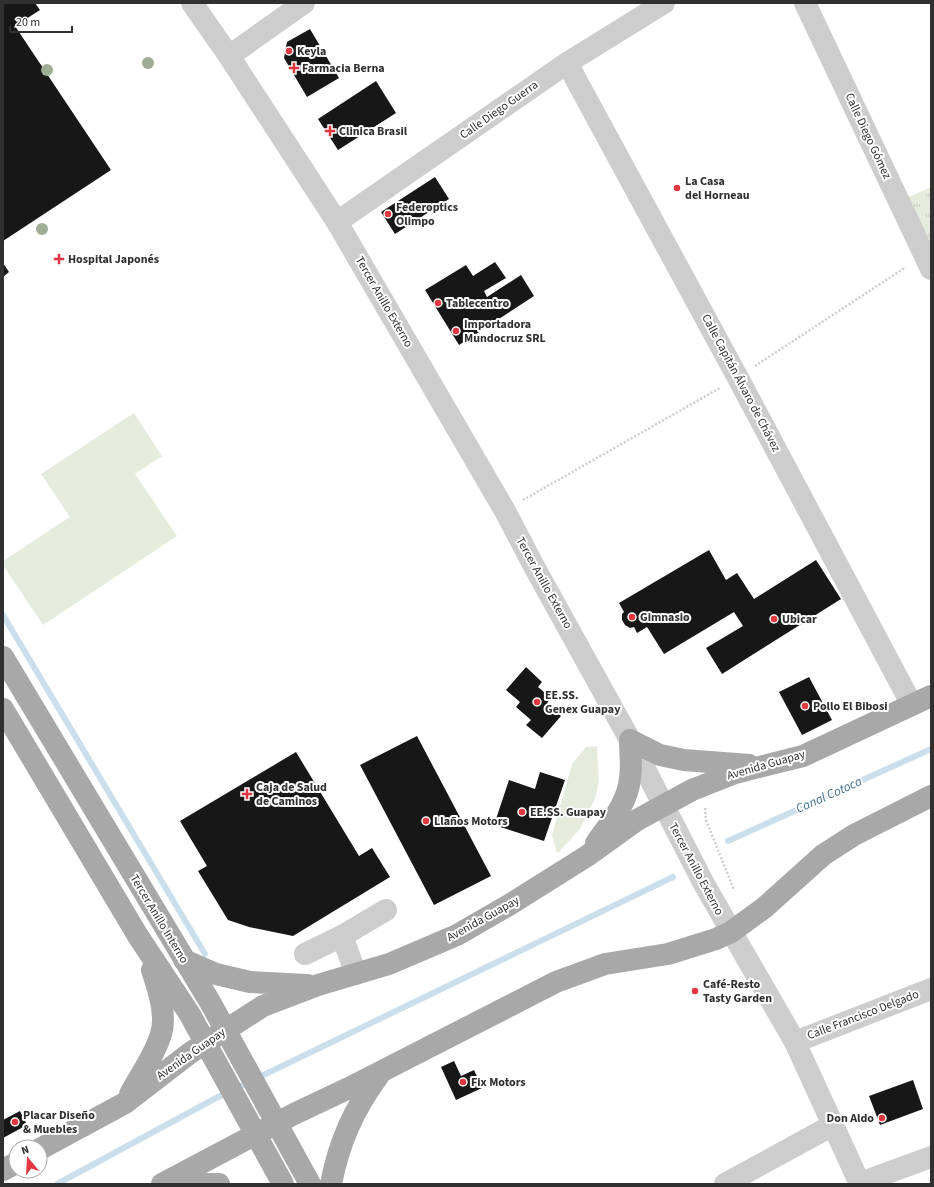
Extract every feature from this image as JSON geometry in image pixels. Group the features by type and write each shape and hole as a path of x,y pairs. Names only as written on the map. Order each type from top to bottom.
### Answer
{"main road":[{"name":"Tercer Anillo Interno","path":"3,657 226,1029 310,1184"},
{"name":"Avenida Guapay","path":"48,1146 125,1103 205,1042 264,1006 318,985 389,964 457,935 587,856 637,820 692,790 735,774 803,756 922,700"},
{"path":"6,718 17,722 27,730 99,852 146,897"},
{"name":"Tercer Anillo Interno","path":"6,718 138,936 189,1014 283,1184"},
{"path":"587,856 622,806 630,778 630,740 660,755 684,760 762,766"},
{"path":"162,1184 251,1126 273,1115 294,1114 556,982 605,964 668,954 716,939 731,932 764,908 823,855 854,835 931,796"},
{"path":"125,1103 153,1053 162,1033 162,1013 159,992 151,967 138,936"},
{"path":"184,960 216,974 250,982 318,985"},
{"path":"331,1184 338,1151 345,1132 364,1095 382,1071"},
{"path":"189,1184 219,1184"}],"street":[{"name":"Tercer Anillo Externo","path":"192,3 229,56 337,222 505,511 630,740 704,884 795,1042 860,1183"},
{"path":"229,56 304,3"},
{"name":"Calle Diego Guerra","path":"337,222 567,63 664,3"},
{"name":"Calle Diego Gómez","path":"805,3 931,269"},
{"name":"Calle Capitán Álvaro de Chávez","path":"567,63 738,378 922,700"},
{"path":"305,954 342,936 386,910"},
{"path":"342,936 356,974"},
{"name":"Calle Francisco Delgado","path":"795,1042 931,989"},
{"path":"725,1184 833,1125"},
{"path":"860,1183 931,1157"}],"path":[{"path":"704,805 706,820 736,894"}],"green space":[{"path":"931,187 931,249 909,197"},
{"path":"134,413 162,456 135,474 177,536 43,625 3,565 3,561 70,517 41,474"},
{"path":"597,746 599,781 595,799 580,829 557,854 552,835 572,764 586,747"}],"building":[{"path":"3,3 35,3 40,10 15,26 111,170 3,241"},
{"path":"310,29 339,78 307,97 284,58 287,42"},
{"path":"376,81 396,113 338,150 318,119"},
{"path":"435,177 449,199 395,234 381,212"},
{"path":"495,262 506,278 484,291 487,297 521,275 534,296 459,345 425,290 466,265 473,276"},
{"path":"3,263 9,272 3,277"},
{"name":"Ubicar","path":"709,550 726,580 737,573 754,599 816,560 841,599 722,674 706,648 743,626 734,612 664,654 647,627 637,633 634,627 630,628 625,625 622,620 622,614 624,612 619,603"},
{"path":"526,667 542,682 538,687 551,698 547,703 561,716 542,738 526,725 531,720 516,707 520,702 506,690"},
{"name":"Pollo El Bibosi","path":"809,677 832,720 802,735 779,692"},
{"name":"Llaños Motors","path":"417,736 491,876 434,905 360,765"},
{"path":"296,752 359,856 372,848 390,877 293,936 249,927 228,920 198,871 207,866 180,821"},
{"path":"540,772 565,780 544,841 494,825 509,780 535,789"},
{"name":"Fix Motors","path":"454,1061 461,1076 474,1070 482,1088 456,1100 441,1067"},
{"path":"913,1080 923,1109 880,1125 869,1096"},
{"name":"Placar Diseño & Muebles","path":"20,1111 27,1125 3,1138 3,1120"}],"waterway":[{"path":"3,615 205,954"},
{"name":"Canal Cotoca","path":"728,841 931,749"},
{"path":"57,1184 216,1098 673,877"}],"place":[{"name":"Keyla","path":"289,51"},
{"name":"Farmacia Berna","path":"294,68"},
{"name":"Clinica Brasil","path":"330,131"},
{"name":"La Casa del Horneau","path":"677,188"},
{"name":"Federoptics Olimpo","path":"388,214"},
{"name":"Hospital Japonés","path":"59,259"},
{"name":"Tablecentro","path":"438,303"},
{"name":"Importadora Mundocruz SRL","path":"456,331"},
{"name":"Gimnasio","path":"632,617"},
{"name":"Ubicar","path":"774,619"},
{"name":"EE.SS. Genex Guapay","path":"537,702"},
{"name":"Pollo El Bibosi","path":"805,706"},
{"name":"Caja de Salud de Caminos","path":"247,794"},
{"name":"EE.SS. Guapay","path":"522,812"},
{"name":"Llaños Motors","path":"426,821"},
{"name":"Café-Resto Tasty Garden","path":"695,991"},
{"name":"Fix Motors","path":"463,1082"},
{"name":"Don Aldo","path":"882,1118"},
{"name":"Placar Diseño & Muebles","path":"15,1122"}]}
